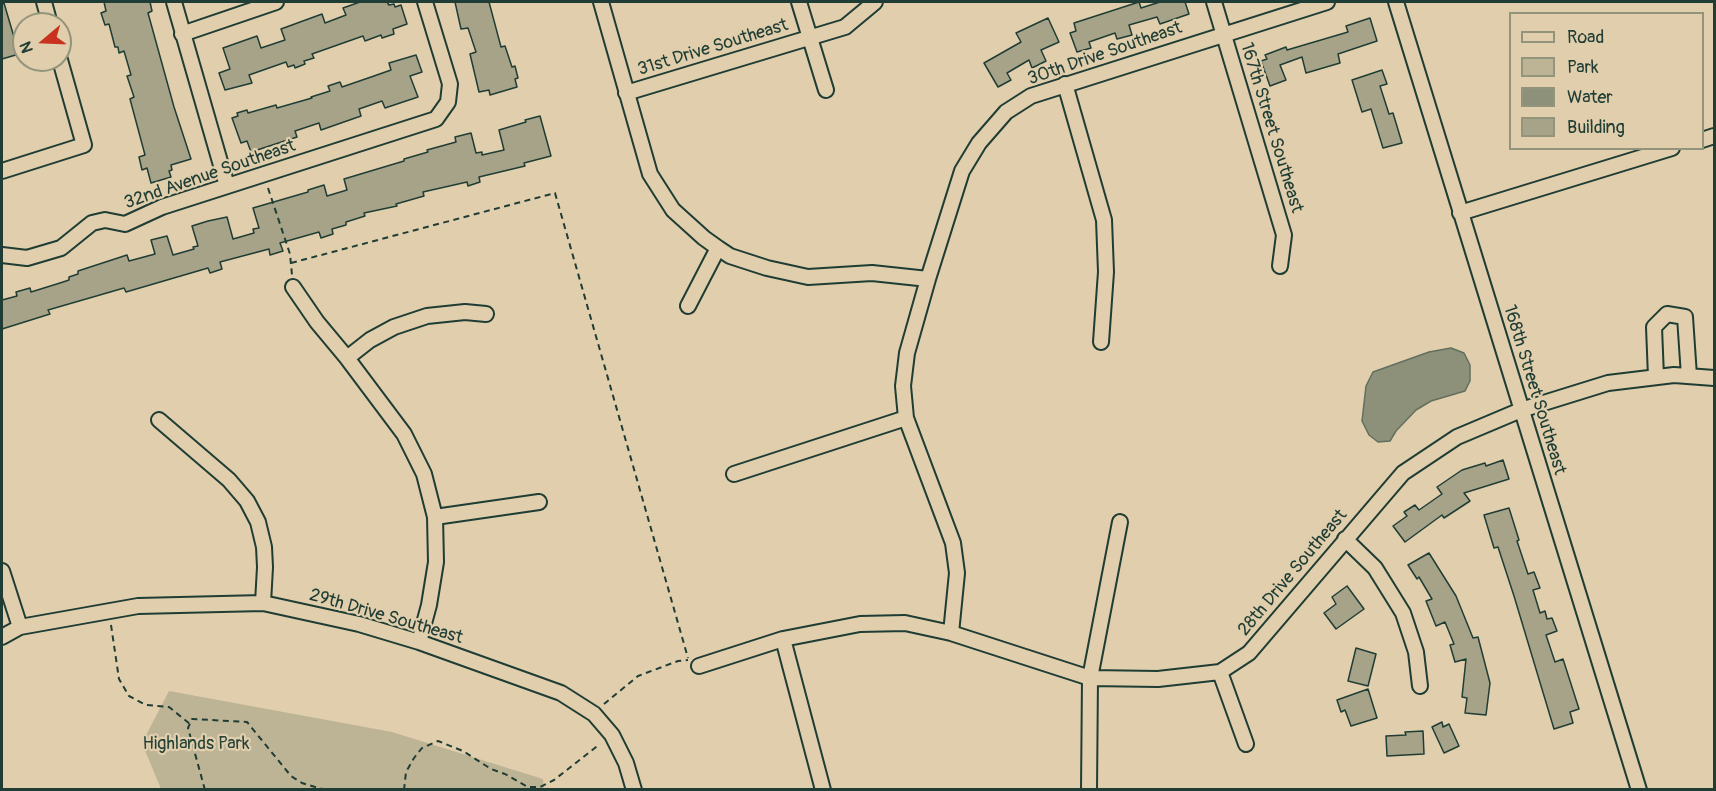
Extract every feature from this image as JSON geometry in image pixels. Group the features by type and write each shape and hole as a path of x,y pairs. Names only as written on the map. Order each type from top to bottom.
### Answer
{"street":[{"path":"174,2 227,186"},
{"path":"182,34 276,2"},
{"name":"32nd Avenue Southeast","path":"2,255 27,258 61,248 92,223 105,220 125,224 162,207 436,119 448,102 450,84 425,2"},
{"path":"601,2 650,174 673,210 704,238 730,256 767,268 808,277 872,273 928,279"},
{"path":"799,2 810,38"},
{"name":"31st Drive Southeast","path":"626,93 845,27 875,2"},
{"name":"167th Street Southeast","path":"1214,2 1284,236 1280,266"},
{"name":"30th Drive Southeast","path":"951,633 957,573 953,543 906,418 903,386 907,353 962,171 979,143 1006,112 1031,96 1327,2"},
{"name":"168th Street Southeast","path":"1396,2 1638,789"},
{"name":"31st Drive Southeast","path":"810,38 826,90"},
{"path":"2,171 84,145 63,72"},
{"path":"1065,84 1104,220 1106,272 1101,342"},
{"path":"1460,213 1630,154 1657,150"},
{"path":"687,306 718,248"},
{"path":"293,286 317,322 404,434 424,474 435,517 436,562 429,605 419,642"},
{"path":"347,358 370,339 427,316 465,312 486,314"},
{"path":"1656,377 1654,327 1667,314 1684,317 1689,376"},
{"name":"28th Drive Southeast","path":"699,666 783,639 860,624 905,623 951,633 1090,678 1158,679 1220,672 1249,653 1403,473 1457,437 1521,410 1608,382 1674,375 1714,378"},
{"path":"734,474 906,418"},
{"path":"159,420 229,480 247,501 258,522 264,548 263,603"},
{"path":"435,517 539,502"},
{"path":"1089,789 1090,678 1120,522"},
{"path":"1345,539 1375,568 1403,613 1416,652 1420,686"},
{"path":"2,571 20,627"},
{"name":"29th Drive Southeast","path":"2,637 20,627 138,606 263,603 359,624 419,642 561,693 594,714 612,735 626,763 634,789"},
{"path":"783,639 823,789"},
{"path":"1220,672 1246,744"}],"path":[{"path":"264,174 290,254 293,286"},
{"path":"291,263 555,193 688,660 678,661 638,676 612,696 594,714"},
{"path":"109,611 119,679 129,696 146,705 169,707 190,724"},
{"path":"205,789 188,728 192,719 247,722 291,776 302,783 325,789"},
{"path":"404,789 406,772 414,758 422,748 438,741 463,751 491,769 528,787 540,787 554,780 612,735"}],"green space":[{"name":"Highlands Park","path":"169,691 392,732 543,779 544,789 161,789 142,743"}],"water":[{"path":"1451,348 1464,353 1470,365 1470,381 1465,391 1431,401 1416,410 1396,431 1390,441 1378,442 1369,435 1362,421 1366,386 1373,372 1429,352"}],"building":[{"path":"104,2 150,2 152,11 148,13 191,159 171,165 172,170 169,171 171,177 151,183 147,168 142,170 139,157 145,155 130,99 134,97 127,76 131,75 124,51 119,53 118,47 115,47 109,24 105,25 101,13 106,11"},
{"path":"360,2 387,2 389,5 394,4 395,7 401,5 407,24 393,29 394,34 382,38 381,35 365,41 363,36 312,54 314,58 304,61 305,64 295,68 294,65 288,67 286,62 249,75 252,83 225,90 219,73 230,69 223,48 257,36 261,48 285,40 281,29 322,14 325,23 346,15 343,8"},
{"path":"455,2 489,2 501,47 505,46 512,67 515,66 518,78 515,79 517,87 490,95 489,90 479,92 470,54 476,52 468,28 461,29"},
{"path":"1139,2 1141,8 1160,2 1185,2 1189,14 1160,24 1157,17 1129,25 1132,35 1117,39 1115,33 1089,42 1091,48 1077,52 1070,33 1076,31 1074,23"},
{"path":"4,3 12,30 12,56 2,59 2,4"},
{"path":"1048,18 1059,42 1041,50 1046,61 1032,68 1029,60 1007,73 1011,80 998,87 984,63 1021,42 1016,33"},
{"path":"1370,18 1377,41 1338,54 1340,63 1306,73 1302,57 1280,65 1286,80 1270,86 1261,61 1267,59 1265,55 1286,47 1287,50 1348,32 1346,26"},
{"path":"416,55 422,72 410,76 418,97 385,108 382,101 359,109 361,116 321,130 319,123 295,131 297,137 251,152 247,141 241,143 232,118 238,116 237,113 247,110 248,113 276,105 277,108 312,98 330,91 328,86 340,82 342,87 374,76 391,70 389,63"},
{"path":"1382,70 1387,84 1380,86 1389,114 1393,113 1402,143 1383,148 1371,109 1362,112 1352,80"},
{"path":"540,116 551,156 524,163 525,166 479,177 480,182 468,186 467,182 423,192 424,196 396,204 397,206 364,213 365,216 332,229 333,234 321,238 319,232 280,243 283,251 270,255 269,249 220,262 222,269 210,273 208,268 126,292 124,288 48,310 50,314 2,329 2,300 17,296 16,292 30,288 31,292 69,280 69,277 78,274 78,271 127,255 129,261 155,254 151,240 167,236 173,255 194,249 193,247 198,246 192,226 208,221 227,217 233,239 254,233 253,229 259,228 253,208 324,185 327,196 347,190 344,179 456,142 455,137 471,133 476,153 482,152 482,155 504,150 499,130"},
{"path":"1503,460 1509,479 1464,493 1470,501 1444,518 1442,515 1405,542 1393,526 1407,516 1404,512 1415,505 1419,510 1442,494 1437,487 1462,470 1485,463 1486,466"},
{"path":"1509,508 1528,574 1534,572 1540,588 1533,590 1540,613 1545,611 1547,619 1552,618 1557,631 1546,635 1555,662 1563,659 1579,709 1570,712 1573,723 1554,729 1498,547 1494,548 1484,515"},
{"path":"1429,553 1456,596 1473,638 1478,637 1490,683 1486,715 1465,713 1467,698 1462,697 1466,659 1455,662 1450,645 1454,644 1445,622 1436,626 1426,601 1432,599 1419,577 1417,579 1408,565"},
{"path":"1347,586 1364,609 1336,629 1324,613 1336,604 1332,597"},
{"path":"1356,648 1376,654 1368,686 1348,681"},
{"path":"1368,689 1377,718 1351,726 1345,710 1341,712 1337,700"},
{"path":"1442,722 1443,727 1449,724 1459,746 1444,753 1432,727"},
{"path":"1423,731 1424,754 1387,756 1386,736"}]}
